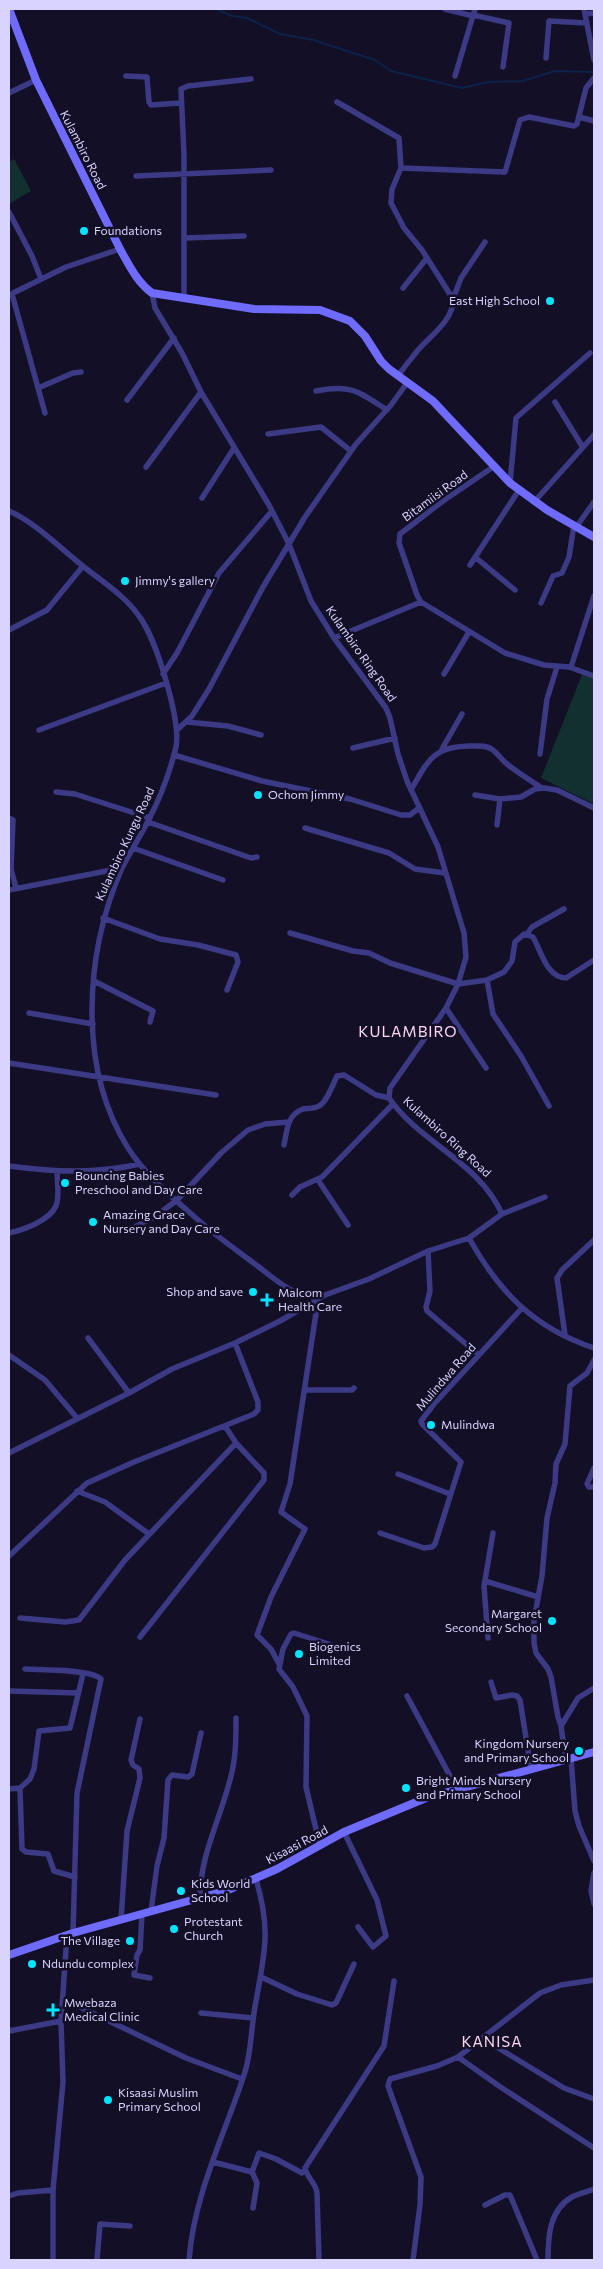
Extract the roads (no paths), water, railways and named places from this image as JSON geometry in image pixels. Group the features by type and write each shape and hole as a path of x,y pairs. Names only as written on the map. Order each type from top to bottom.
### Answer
{"street":[{"name":"Kulambiro Road","path":"9,9 36,80 120,249 140,282 152,293"},
{"path":"446,9 474,13 509,23 503,67"},
{"path":"594,13 585,12 594,60"},
{"path":"455,76 474,13"},
{"path":"546,58 549,22 587,23"},
{"path":"126,76 148,79 149,102 151,105 180,103"},
{"path":"400,168 504,173 507,169 520,120 529,117 574,126 577,124 586,88 594,78"},
{"path":"184,298 184,174 180,92 183,87 251,79"},
{"path":"9,93 36,80"},
{"path":"337,102 398,137 400,168 392,189 391,203 404,228 427,258 452,298"},
{"path":"579,117 594,121"},
{"path":"136,176 271,170"},
{"path":"9,212 32,256 41,279"},
{"path":"184,238 244,236"},
{"path":"398,376 419,349 442,325 452,308 452,298 461,278 485,242"},
{"path":"45,413 10,295 66,267 120,249"},
{"path":"403,288 427,258"},
{"path":"152,293 254,309 320,310 338,315 358,328 381,361 407,383 433,401 510,483 534,502 594,537"},
{"name":"Kulambiro Ring Road","path":"152,293 155,308 174,338 201,392 234,448 250,470 272,511 289,544 311,601 334,638 386,708 398,754 411,790 434,837 465,940 466,957 458,984 446,1008 390,1088 391,1101 405,1117 482,1182 493,1196 502,1214"},
{"path":"127,400 174,338"},
{"path":"510,483 516,418 590,353"},
{"path":"38,388 74,373 81,372"},
{"path":"177,730 187,722 209,689 264,587 305,517 360,438 387,410 407,383"},
{"path":"316,391 338,387 353,390 387,410"},
{"path":"146,467 201,392"},
{"path":"555,402 582,446"},
{"path":"268,434 322,427 351,451"},
{"path":"534,502 594,434"},
{"path":"202,498 234,448"},
{"name":"Bitamiisi Road","path":"421,602 399,543 400,534 442,501 493,467"},
{"path":"470,565 519,490"},
{"path":"541,604 552,576 562,573 567,565 576,526 594,502"},
{"path":"9,504 11,512"},
{"path":"163,674 178,653 219,572 272,511"},
{"name":"Kulambiro Kungu Road","path":"11,512 56,544 120,596 137,613 143,621 163,674 177,730 174,755 149,820 122,868 104,918 94,981 92,1024 94,1059 115,1123 129,1150 140,1164 216,1236 296,1292 325,1296"},
{"path":"475,557 515,590"},
{"path":"9,630 47,610 83,566"},
{"path":"571,667 584,632 594,596"},
{"path":"334,638 421,602 505,654 544,665 571,667 594,676"},
{"path":"444,674 469,632"},
{"path":"540,754 547,700 557,667"},
{"path":"39,730 166,683"},
{"path":"411,790 422,769 442,749 462,714"},
{"path":"187,722 228,726 261,735"},
{"path":"353,748 395,738"},
{"path":"442,749 463,746 487,747 542,788 557,790 594,808"},
{"path":"174,755 262,781 350,799 401,815 410,815 420,808"},
{"path":"475,794 500,799 521,797 542,788"},
{"path":"56,792 78,795 251,858 257,857"},
{"path":"497,825 500,799"},
{"path":"9,818 13,820 11,869 16,888"},
{"path":"306,828 389,853 415,869 444,873"},
{"path":"133,848 223,880"},
{"path":"9,890 122,868"},
{"path":"527,934 532,927 564,909"},
{"path":"104,918 160,939 198,944 236,955 238,962 227,990"},
{"path":"290,933 353,951 370,953 390,962 458,984 487,980 509,969 516,942 521,935 527,934 533,937 550,971 559,977 566,978 594,960"},
{"path":"487,980 493,1014 521,1056 549,1106"},
{"path":"94,981 153,1011 150,1022"},
{"path":"446,1008 486,1068"},
{"path":"29,1013 92,1024"},
{"path":"9,1063 216,1095"},
{"path":"284,1145 288,1122 294,1113 318,1107 323,1103 337,1076 340,1074 376,1095 391,1101 318,1180 300,1186 292,1195"},
{"path":"106,1231 133,1228 177,1200 221,1152 242,1134 265,1124 288,1122"},
{"path":"9,1166 56,1170 105,1171 140,1164"},
{"path":"9,1233 38,1222 49,1215 56,1206 58,1195 56,1170"},
{"path":"318,1180 348,1225"},
{"path":"9,1453 40,1439 76,1418 129,1393 172,1369 235,1343 325,1296 428,1252 469,1238 502,1214 545,1197"},
{"path":"469,1238 489,1272 522,1308 565,1335 594,1348"},
{"path":"565,1335 557,1278 562,1270 594,1240"},
{"path":"428,1252 430,1291 427,1310 479,1355"},
{"path":"280,1664 271,1649 257,1635 271,1597 305,1529 281,1512 290,1484 296,1436 306,1390 318,1300"},
{"name":"Mulindwa Road","path":"380,1533 417,1546 432,1548 435,1544 461,1462 422,1424 421,1420 522,1308"},
{"path":"88,1338 129,1393"},
{"path":"9,1556 77,1491 108,1473 254,1414 258,1406 255,1390 235,1343"},
{"path":"9,1355 45,1380 76,1418"},
{"path":"594,1360 587,1373 570,1386 565,1444 556,1464 547,1518 534,1643 536,1653 548,1669 558,1717 562,1726 579,1826 594,1861"},
{"path":"306,1390 352,1390 354,1388"},
{"path":"140,1636 264,1480 264,1473 236,1443 225,1426"},
{"path":"20,1618 66,1622 79,1620 125,1560 236,1443"},
{"path":"594,1468 587,1484 589,1487 594,1487"},
{"path":"398,1474 450,1494"},
{"path":"77,1491 114,1508 149,1534"},
{"path":"488,1638 485,1581 493,1533"},
{"path":"485,1581 538,1597"},
{"path":"320,1846 306,1787 307,1716 293,1687 280,1671 280,1664 287,1639 294,1633 338,1647"},
{"path":"25,1669 96,1675 101,1679 77,1793 75,1877 61,2021 63,2082 53,2190 53,2260"},
{"path":"9,1788 20,1788 30,1779 34,1770 39,1731 70,1728 83,1674"},
{"path":"491,1682 496,1698 512,1695 518,1696 520,1700 531,1769"},
{"path":"562,1726 578,1698 594,1688"},
{"path":"9,1690 78,1693"},
{"path":"407,1696 457,1789"},
{"path":"200,1898 200,1877 206,1850 232,1774 236,1718"},
{"path":"121,1920 126,1831 140,1778 139,1769 133,1765 131,1760 140,1719"},
{"path":"151,1911 157,1866 164,1838 168,1780 172,1775 188,1777 192,1774 201,1732"},
{"name":"Kisaasi Road","path":"9,1955 70,1934 228,1890 256,1879 344,1832 426,1798 594,1752"},
{"path":"20,1788 22,1849 26,1852 48,1854 54,1871 75,1877"},
{"path":"344,1832 377,1900 386,1936 373,1947 358,1927"},
{"path":"594,1873 591,1891 594,1904"},
{"path":"189,2260 200,2198 242,2079 251,2044 253,2018 266,1948 264,1908 256,1879"},
{"path":"142,1914 140,1950 137,1955 134,1975 150,1978"},
{"path":"261,1977 297,1994 332,2005 336,2003 354,1964"},
{"path":"413,2260 420,2206 421,2177 388,2084 393,2078 437,2066 458,2057 540,1993 561,1985 594,1980"},
{"path":"305,2171 306,2166 384,2046 394,1981"},
{"path":"63,1999 186,2058 242,2079"},
{"path":"202,2013 253,2018"},
{"path":"9,2031 61,2021"},
{"path":"482,2038 564,2088 594,2099"},
{"path":"458,2057 594,2148"},
{"path":"253,2208 257,2183 252,2172 259,2153 276,2159 302,2173 305,2171"},
{"path":"213,2162 252,2172"},
{"path":"305,2171 315,2184 318,2193 319,2260"},
{"path":"548,2260 549,2234 555,2214 573,2196 594,2189"},
{"path":"9,2196 18,2193 53,2190"},
{"path":"485,2205 505,2195 510,2195 537,2260"},
{"path":"98,2260 100,2224 130,2226"}],"waterway":[{"path":"216,9 232,16 247,18 280,34 313,40 375,60 391,71 462,88 488,82 523,81 555,71 594,72"}],"place":[{"name":"Foundations","path":"84,231"},
{"name":"East High School","path":"550,301"},
{"name":"Jimmy's gallery","path":"125,581"},
{"name":"Ochom Jimmy","path":"258,795"},
{"name":"Bouncing Babies Preschool and Day Care","path":"65,1183"},
{"name":"Amazing Grace Nursery and Day Care","path":"93,1222"},
{"name":"Shop and save","path":"253,1292"},
{"name":"Malcom Health Care","path":"267,1300"},
{"name":"Mulindwa","path":"431,1425"},
{"name":"Margaret Secondary School","path":"552,1621"},
{"name":"Biogenics Limited","path":"299,1654"},
{"name":"Kingdom Nursery and Primary School","path":"579,1751"},
{"name":"Bright Minds Nursery and Primary School","path":"406,1788"},
{"name":"Kids World School","path":"181,1891"},
{"name":"Protestant Church","path":"174,1929"},
{"name":"The Village","path":"130,1941"},
{"name":"Ndundu complex","path":"32,1964"},
{"name":"Mwebaza Medical Clinic","path":"53,2010"},
{"name":"Kisaasi Muslim Primary School","path":"108,2100"}],"district":[{"name":"KULAMBIRO","path":"408,1032"},
{"name":"KANISA","path":"492,2042"}]}
